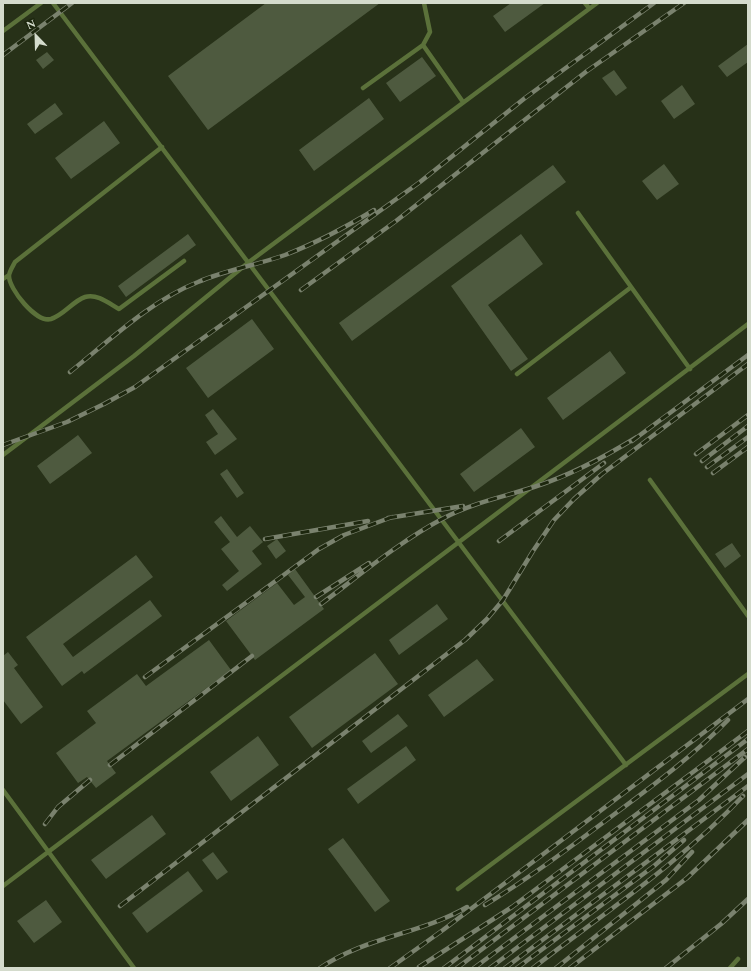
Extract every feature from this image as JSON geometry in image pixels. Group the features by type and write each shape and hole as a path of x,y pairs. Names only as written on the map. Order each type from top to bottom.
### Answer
{"lane":[{"path":"3,31 40,3"},
{"path":"53,3 626,765"},
{"path":"363,88 423,45 430,32 424,3"},
{"path":"585,3 589,8"},
{"path":"3,455 134,356 249,262 597,3"},
{"path":"423,45 463,102"},
{"path":"3,279 9,275 15,262 162,147"},
{"path":"578,213 630,288 690,369"},
{"path":"9,275 11,285 30,310 42,318 51,319 86,297 98,297 119,309 184,261"},
{"path":"517,374 630,288"},
{"path":"3,886 460,543 748,324"},
{"path":"650,480 748,616"},
{"path":"458,889 748,674"},
{"path":"3,790 134,968"},
{"path":"730,968 738,959"}],"building":[{"path":"266,3 380,3 208,130 168,76"},
{"path":"511,3 545,3 505,32 493,16"},
{"path":"748,44 748,62 727,77 718,66"},
{"path":"47,52 54,60 43,69 36,60"},
{"path":"422,57 436,76 400,102 386,83"},
{"path":"614,70 627,88 616,96 602,78"},
{"path":"682,85 695,104 674,119 661,101"},
{"path":"369,98 384,119 314,171 299,150"},
{"path":"55,103 63,114 35,134 27,124"},
{"path":"104,121 120,143 71,179 55,158"},
{"path":"664,164 679,184 657,200 642,181"},
{"path":"553,165 566,182 352,341 339,323"},
{"path":"188,234 196,245 126,297 118,286"},
{"path":"521,234 543,264 488,305 528,359 511,371 451,286"},
{"path":"252,319 274,349 208,398 186,368"},
{"path":"610,351 626,373 563,420 547,398"},
{"path":"213,409 237,439 215,455 206,442 218,434 205,415"},
{"path":"521,428 535,447 474,492 460,474"},
{"path":"78,435 92,453 50,484 37,466"},
{"path":"227,469 244,493 237,498 220,474"},
{"path":"221,516 237,537 250,526 263,542 252,551 262,564 227,591 222,585 239,571 221,549 230,542 214,522"},
{"path":"277,539 286,551 276,559 267,546"},
{"path":"732,543 741,556 725,568 715,554"},
{"path":"136,555 153,577 63,644 73,657 150,600 162,616 84,674 82,671 62,686 26,637"},
{"path":"295,569 324,609 255,660 226,621 277,583 294,605 305,597 288,575"},
{"path":"437,604 448,619 399,655 389,640"},
{"path":"209,640 231,670 107,761 116,773 96,788 87,777 78,783 56,753 96,723 87,711 137,674 146,686"},
{"path":"8,652 18,665 14,668 43,707 21,724 3,700 3,656"},
{"path":"375,653 398,684 312,748 289,717"},
{"path":"477,659 494,680 444,717 428,695"},
{"path":"398,714 408,726 371,753 362,741"},
{"path":"258,736 279,765 231,801 210,772"},
{"path":"406,746 416,760 358,804 347,789"},
{"path":"152,815 166,834 106,879 91,860"},
{"path":"343,838 390,901 375,912 328,849"},
{"path":"213,852 228,872 217,880 202,860"},
{"path":"188,871 203,891 147,933 132,913"},
{"path":"46,900 62,922 34,943 17,921"}],"railway":[{"path":"3,55 72,3"},
{"path":"3,445 67,422 135,387 420,182 525,98 654,3"},
{"path":"301,290 396,221 587,71 684,3"},
{"path":"70,372 115,334 147,310 180,290 209,278 285,255 353,223 374,210"},
{"path":"632,441 748,355"},
{"path":"120,906 465,640 487,619 503,600 554,520 574,499 602,474 748,364"},
{"path":"696,454 748,415"},
{"path":"702,461 748,426"},
{"path":"321,604 395,548 453,513 476,504 534,487 561,477 599,459 637,437"},
{"path":"707,467 748,437"},
{"path":"713,473 748,447"},
{"path":"499,541 604,463"},
{"path":"388,518 463,506"},
{"path":"145,677 319,549 344,535 392,517"},
{"path":"265,539 368,521"},
{"path":"316,597 369,563"},
{"path":"110,765 252,656"},
{"path":"390,968 443,930 748,699"},
{"path":"485,905 552,860 674,769 728,720"},
{"path":"419,967 512,907 748,731"},
{"path":"444,968 748,739"},
{"path":"457,968 748,749"},
{"path":"474,968 699,800 745,757"},
{"path":"490,968 748,774"},
{"path":"45,824 58,807 90,780"},
{"path":"505,968 748,786"},
{"path":"533,968 668,865 694,843 743,796"},
{"path":"570,968 687,878 748,820"},
{"path":"517,968 654,866 684,840"},
{"path":"556,968 666,880 692,852"},
{"path":"666,968 721,924 748,899"},
{"path":"320,968 355,949 431,924 467,907"}]}
